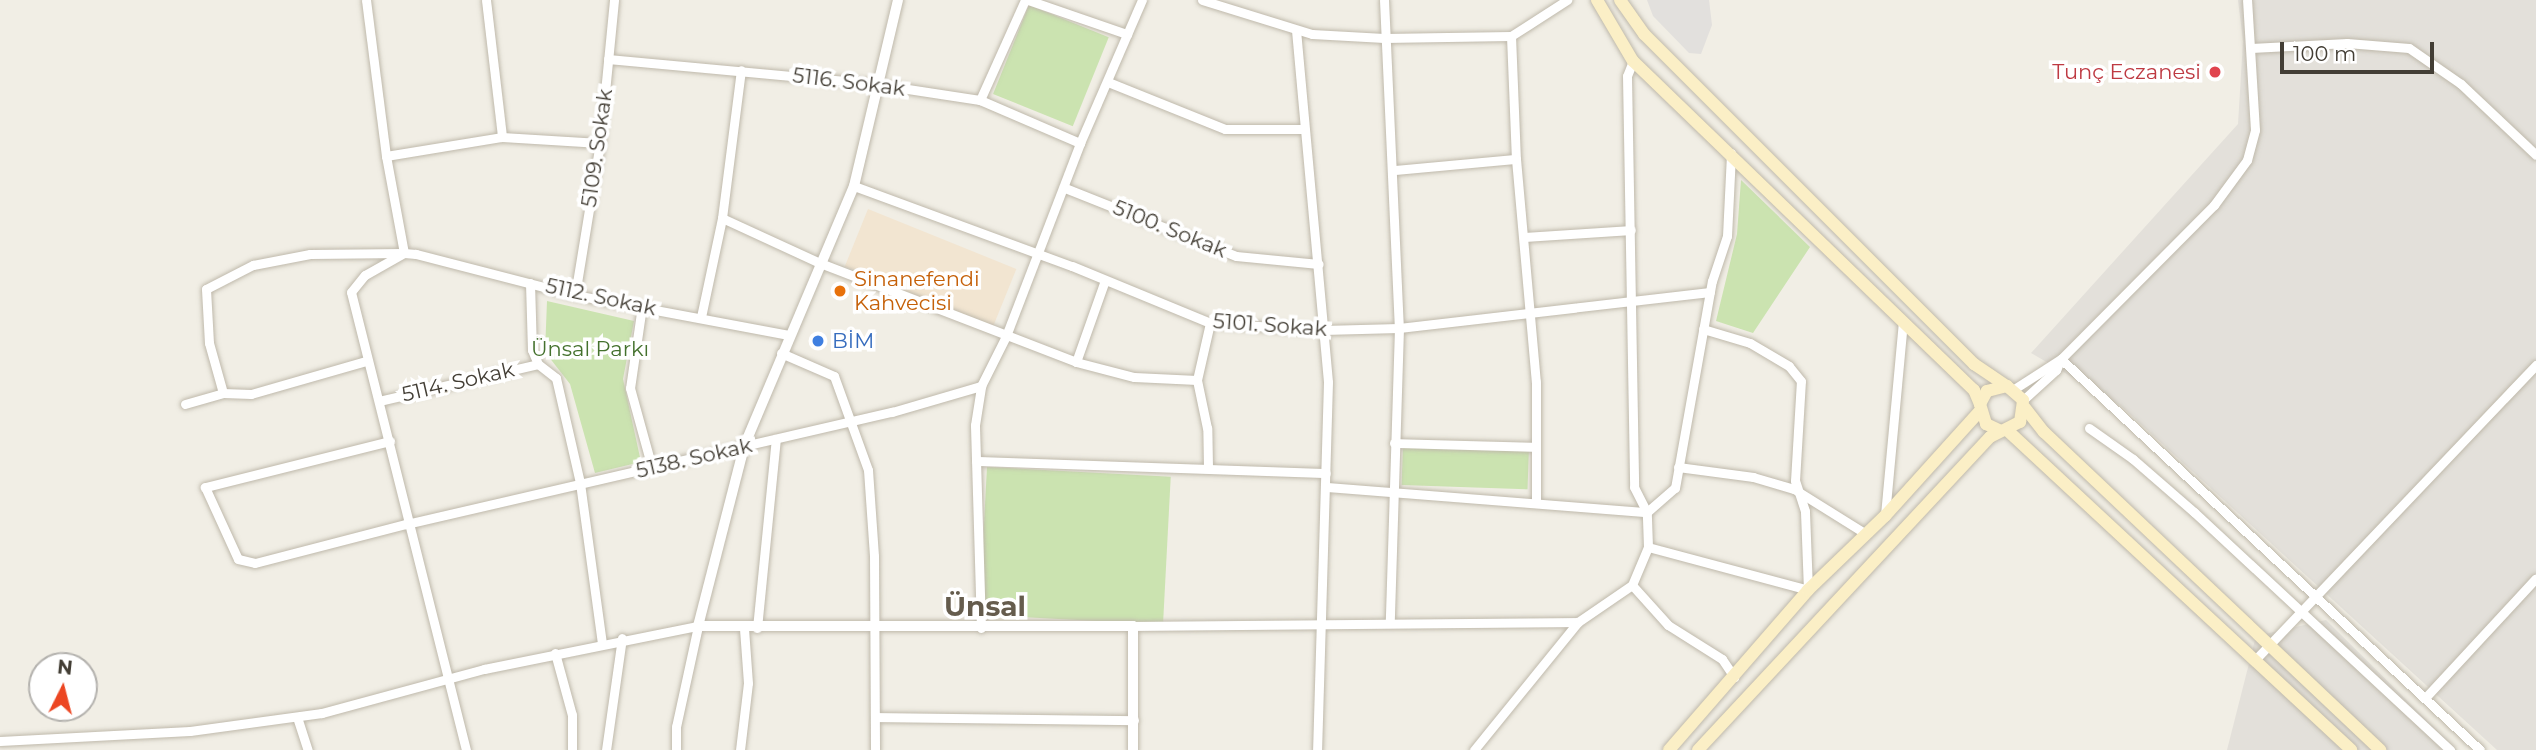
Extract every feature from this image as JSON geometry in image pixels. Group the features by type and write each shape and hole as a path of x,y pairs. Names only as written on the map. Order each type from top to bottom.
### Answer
{"main road":[{"path":"1597,0 1633,61 1731,152 1974,390 1986,424 2003,430 2351,750"},
{"path":"1621,1 1644,34 1974,364 2010,387 2044,432 2380,750"},
{"path":"1669,750 1808,590 1885,516 1980,407 1987,391 2010,387"},
{"path":"1698,750 2003,430 2020,422 2024,404"}],"street":[{"path":"366,0 386,156 404,253 365,275 351,292 366,361 390,441 406,524 466,750"},
{"path":"486,0 502,136"},
{"name":"5109. Sokak","path":"575,295 600,143 614,0"},
{"path":"676,750 676,727 698,626 744,447 788,335 854,186 875,84 898,0"},
{"path":"980,100 1027,0 1127,34"},
{"path":"981,628 975,425 981,386 1006,336 1065,188 1080,143 1142,0"},
{"path":"1202,0 1296,30 1384,38 1511,36 1567,0"},
{"path":"1384,0 1384,38 1394,170 1399,328 1390,622"},
{"path":"2010,387 2061,359 2214,205 2247,160 2255,130 2247,0"},
{"path":"1296,30 1328,382 1327,487 1317,750"},
{"path":"1511,36 1516,159 1531,314 1536,501"},
{"path":"2251,48 2347,43 2409,48 2461,84 2536,155"},
{"name":"5116. Sokak","path":"608,59 875,84 980,100 1080,143"},
{"path":"1474,750 1578,622 1632,584 1648,547 1647,512 1634,487 1627,76 1633,61"},
{"path":"701,317 722,218 741,70"},
{"path":"1108,82 1224,130 1304,129"},
{"path":"386,156 502,136 600,143"},
{"path":"1327,487 1393,495 1536,501 1647,512 1675,488 1710,292 1727,236 1731,152"},
{"path":"1394,170 1516,159"},
{"name":"5101. Sokak","path":"854,186 1105,280 1210,323 1323,330 1399,328 1710,292"},
{"name":"5100. Sokak","path":"1065,188 1236,256 1319,264"},
{"path":"722,218 820,262 1076,362 1134,377 1197,380"},
{"path":"1525,237 1631,230"},
{"name":"5112. Sokak","path":"223,393 209,343 206,289 253,265 310,254 416,254 575,295 788,335"},
{"path":"1076,362 1105,280"},
{"path":"530,283 532,350 538,363 556,378 580,483 602,643"},
{"path":"642,306 630,388 652,468"},
{"path":"1885,516 1903,322"},
{"path":"1208,467 1207,428 1197,380 1210,323"},
{"path":"1648,547 1808,590 1805,511 1795,481 1801,381 1789,366 1750,343 1703,329"},
{"path":"781,353 834,376 868,470 874,556 871,629 875,750"},
{"path":"2024,404 2056,370 2061,359"},
{"path":"2061,359 2480,750"},
{"path":"184,404 223,393 251,394 366,361"},
{"name":"5114. Sokak","path":"379,401 538,363"},
{"path":"2254,661 2536,365"},
{"name":"5138. Sokak","path":"390,441 205,487 243,563 255,563 406,524 744,447 981,386"},
{"path":"2089,428 2133,459 2449,750"},
{"path":"757,628 776,439"},
{"path":"1394,443 1536,447"},
{"path":"976,461 1208,467 1270,474 1326,474"},
{"path":"1678,467 1753,477 1799,493 1866,534"},
{"path":"2425,698 2536,578"},
{"path":"1632,584 1668,625 1722,660 1734,677"},
{"path":"0,741 190,731 297,717 555,653 622,638 698,626 871,629 1578,622"},
{"path":"1133,626 1133,750"},
{"path":"740,750 748,682 744,628"},
{"path":"606,750 622,638"},
{"path":"555,653 572,715 572,750"},
{"path":"297,717 308,750"},
{"path":"875,717 1134,720"},
{"path":"2335,736 2335,750"}],"shaded area":[{"path":"1647,0 1709,0 1712,25 1701,54 1689,53 1653,16"},
{"path":"2238,0 2536,0 2536,750 2497,750 2121,406 2031,353 2238,124 2243,41"},
{"path":"868,209 1016,269 993,326 845,266"},
{"path":"2326,620 2457,750 2227,750 2256,636"}],"green space":[{"path":"1029,5 1109,37 1073,126 993,94"},
{"path":"1741,180 1810,247 1753,333 1716,321 1737,234"},
{"name":"Ünsal Parkı","path":"547,301 634,321 623,379 641,462 595,473 570,384 545,352"},
{"path":"1403,445 1529,449 1528,489 1402,485"},
{"path":"987,467 1171,477 1163,624 979,615"}],"place":[{"name":"Tunç Eczanesi","path":"2215,72"},
{"name":"Sinanefendi Kahvecisi","path":"840,291"},
{"name":"BİM","path":"818,341"}],"district":[{"name":"Ünsal","path":"985,606"}]}
